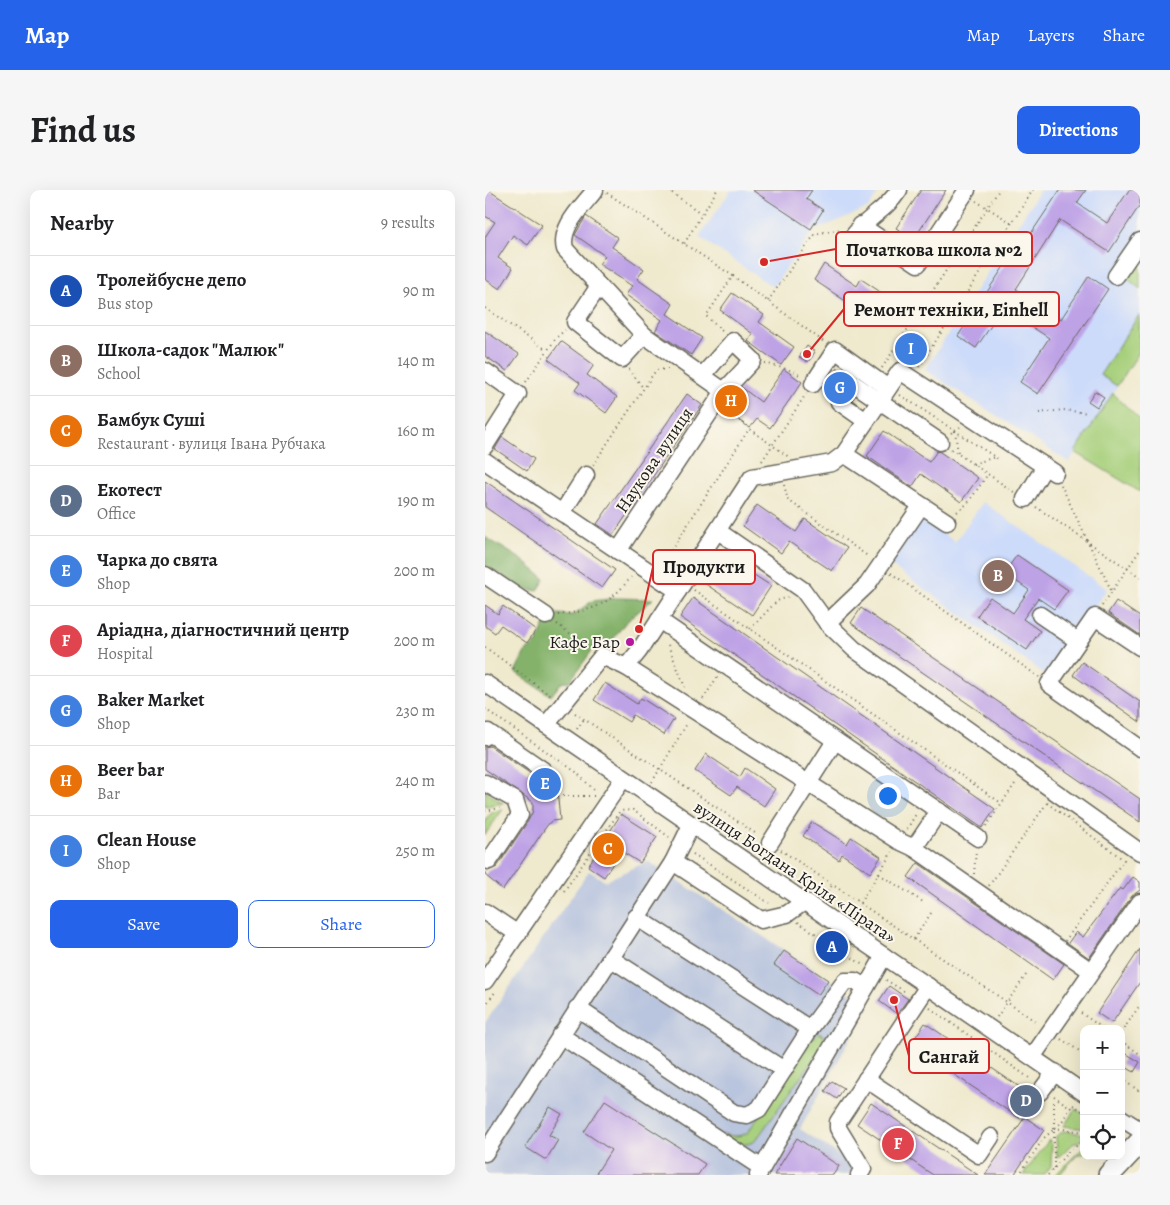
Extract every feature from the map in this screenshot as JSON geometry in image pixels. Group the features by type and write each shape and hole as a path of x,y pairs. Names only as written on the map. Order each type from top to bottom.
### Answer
{"main road":[{"path":"1109,1175 1138,1144"}],"street":[{"path":"595,190 567,228 562,239 565,249 644,335 724,391"},
{"path":"851,239 860,225 889,206 899,190"},
{"path":"860,225 918,264 967,190"},
{"path":"1116,276 1140,241"},
{"path":"599,286 575,322 622,359 644,335"},
{"path":"696,371 733,341 753,360"},
{"path":"813,384 835,350 940,442"},
{"name":"Наукова вулиця","path":"618,551 724,391 753,360"},
{"path":"626,667 639,652 681,587 703,561 718,531 752,477 832,463 844,454 866,421 881,389 900,371 912,377 1050,469 1025,499"},
{"path":"485,372 518,394 485,446"},
{"path":"866,421 839,402 853,383 881,389"},
{"path":"844,454 947,522"},
{"path":"485,461 655,576 681,587"},
{"path":"562,513 587,475"},
{"path":"827,623 867,585 921,506"},
{"path":"718,531 803,590 827,623 854,649 1140,852"},
{"path":"485,574 546,616"},
{"path":"1040,615 1078,641"},
{"path":"1140,647 1095,617 1049,684 1140,748"},
{"path":"659,620 978,838"},
{"path":"546,724 602,656 626,667 808,784 979,889 1091,971"},
{"name":"вулиця Богдана Кріля «Пірата»","path":"485,683 623,779 1033,1056 1080,1090"},
{"path":"486,733 543,770"},
{"path":"770,843 835,741"},
{"path":"485,981 623,779"},
{"path":"485,783 515,800 520,815 486,862"},
{"path":"915,848 939,811"},
{"path":"485,1153 609,958 673,862 691,825"},
{"path":"673,862 761,920 787,914 804,902"},
{"path":"1033,1056 1140,902"},
{"path":"485,912 517,934"},
{"path":"636,918 810,1029"},
{"path":"560,1035 760,1172 884,956"},
{"path":"609,958 784,1070"},
{"path":"577,1008 734,1113 747,1114 759,1108 810,1029 845,982 855,981 866,987"},
{"path":"859,1175 863,1169 838,1128 838,1122 928,986"},
{"path":"1046,1092 1055,1072"},
{"path":"866,1079 979,1155 991,1137"},
{"path":"1125,1124 1138,1144"}],"path":[{"path":"602,190 733,276 835,350"},
{"path":"668,190 702,214"},
{"path":"684,244 717,190"},
{"path":"881,389 930,295 999,190"},
{"path":"912,377 1033,190"},
{"path":"987,208 1012,223"},
{"path":"768,301 815,234 860,225"},
{"path":"733,276 706,316 733,341"},
{"path":"930,295 956,310"},
{"path":"485,308 548,350"},
{"path":"518,394 556,338 575,322"},
{"path":"622,359 644,389"},
{"path":"752,477 813,384 793,370 753,360"},
{"path":"587,475 656,370 696,371"},
{"path":"913,404 998,459"},
{"path":"1039,413 1063,410 1088,413"},
{"path":"655,576 749,429 772,446"},
{"path":"955,431 958,454"},
{"path":"940,442 1140,577"},
{"path":"973,464 995,457"},
{"path":"1050,469 1112,592"},
{"path":"780,472 788,500 1049,684"},
{"path":"947,522 968,503 988,474"},
{"path":"1095,617 1140,550"},
{"path":"546,616 590,610 618,593 640,566"},
{"path":"681,587 751,629 1001,804"},
{"path":"751,629 777,601 803,590"},
{"path":"546,616 602,656"},
{"path":"659,620 695,712"},
{"path":"485,647 563,705 1080,1051"},
{"path":"651,782 725,665"},
{"path":"485,709 576,772 599,796 558,796"},
{"path":"979,889 978,838 1024,770"},
{"path":"860,903 924,802"},
{"path":"633,810 638,803"},
{"path":"1047,803 1124,860 1061,945 979,889 1047,803"},
{"path":"620,811 633,810 681,846 980,1042 1046,1092 1071,1108"},
{"path":"879,874 923,902"},
{"path":"914,939 933,910"},
{"path":"990,1028 1026,975"},
{"path":"1068,1005 1098,1025"},
{"path":"1125,1027 1140,1005"},
{"path":"971,1054 980,1042"},
{"path":"1125,1044 1140,1054"},
{"path":"1125,1082 1137,1090 1140,1086"},
{"path":"1046,1092 1054,1128 1054,1168"},
{"path":"1019,1175 1044,1138 1073,1105 1080,1109"},
{"path":"1054,1128 1080,1131"},
{"path":"1048,1175 1069,1151 1080,1144"}],"shaded area":[{"path":"731,190 880,190 868,208 813,231 773,287 699,237"},
{"path":"1040,190 1140,190 1140,351 1069,462 925,370"},
{"path":"983,502 1107,589 1046,675 889,564 921,518 955,542"},
{"path":"648,861 869,1006 800,1129 856,1166 849,1175 485,1175 485,1023 589,871 605,881"}],"green space":[{"path":"1140,259 1140,289 1127,278"},
{"path":"1139,315 1140,351 1117,386 1100,375"},
{"path":"1113,393 1140,420 1140,492 1075,452"},
{"path":"485,537 521,559 545,579 538,591 524,589 493,570 485,574"},
{"path":"616,598 653,599 625,623 611,642 599,641 570,681 561,683 551,696 515,672 525,652 537,643 544,626 557,614 573,615 592,601"},
{"path":"485,791 503,803 485,806"},
{"path":"503,809 485,835 485,824 488,817 493,812"},
{"path":"819,1033 824,1036 826,1041 756,1140 743,1144 735,1142 723,1134 739,1136 748,1132 811,1039"},
{"path":"1075,1109 1080,1112 1080,1128 1064,1126"},
{"path":"1064,1131 1080,1133 1080,1141 1073,1144 1057,1158 1056,1136"},
{"path":"1049,1140 1052,1143 1051,1166 1044,1175 1023,1175"},
{"path":"1080,1151 1080,1154 1059,1175 1055,1175"}],"building":[{"path":"488,190 542,225 528,245 513,235 498,258 513,268 500,289 485,279 485,237 495,222 485,216 485,195"},
{"path":"752,190 812,190 806,199 823,210 811,229"},
{"path":"921,190 946,190 914,239 896,228"},
{"path":"1060,190 1086,190 1077,203 1107,223 1129,190 1140,190 1140,205 1109,252 1060,220 1016,289 1061,319 1089,276 1108,289 1038,394 1020,382 1049,338 1003,308 976,348 958,336 1024,236 1028,238"},
{"path":"586,216 618,238 612,247 644,269 637,279 673,304 667,314 702,338 691,355 655,331 662,320 626,295 632,286 599,264 605,256 575,235"},
{"path":"824,264 857,286 861,279 894,301 884,315 859,298 853,306 814,280"},
{"path":"732,293 764,315 759,322 794,347 781,365 748,341 753,334 720,310"},
{"path":"485,331 519,354 507,371 485,356"},
{"path":"561,341 594,365 587,375 617,397 606,413 575,390 580,383 548,359"},
{"path":"807,346 815,352 808,362 799,357"},
{"path":"838,368 848,374 833,394 824,388"},
{"path":"784,369 802,382 770,428 757,419 750,428 724,410 741,387 761,402"},
{"path":"1095,391 1104,397 1097,407 1088,401"},
{"path":"687,394 702,405 613,535 597,524"},
{"path":"884,431 929,462 937,451 978,478 961,502 921,474 912,487 867,456"},
{"path":"502,437 534,459 527,471 495,449"},
{"path":"485,481 615,570 602,588 485,507"},
{"path":"757,505 796,532 805,519 847,548 832,571 789,542 781,553 743,526"},
{"path":"716,550 771,586 752,615 698,579"},
{"path":"1017,555 1068,590 1054,609 1038,598 1023,619 1040,631 1027,650 977,616 990,597 1013,613 1029,590 1004,573"},
{"path":"693,598 995,809 982,828 680,617"},
{"path":"1116,601 1140,617 1140,635 1108,613"},
{"path":"485,605 498,614 503,606 536,630 527,643 501,625 495,633 485,626"},
{"path":"861,608 1140,799 1140,822 851,623"},
{"path":"1082,662 1140,702 1140,722 1073,675"},
{"path":"605,683 637,704 641,698 674,719 664,735 633,715 629,722 594,700"},
{"path":"490,746 537,778 544,780 557,789 560,820 551,821 546,827 503,890 485,875 488,871 497,867 528,821 533,811 533,802 485,769 485,747"},
{"path":"706,754 740,777 745,768 775,789 764,806 737,787 731,795 695,771"},
{"path":"621,814 657,837 640,863 621,851 604,877 588,866"},
{"path":"812,822 847,844 851,837 881,857 870,873 842,854 839,860 803,836"},
{"path":"918,863 1064,964 1053,980 908,877"},
{"path":"1133,877 1140,882 1140,890 1132,896 1089,958 1068,943 1076,932 1083,937 1120,888 1123,890"},
{"path":"1140,949 1140,982 1112,1023 1097,1013"},
{"path":"784,951 828,980 818,995 774,965"},
{"path":"889,986 908,999 897,1014 879,1001"},
{"path":"925,1023 1030,1094 1035,1101 1022,1120 910,1045"},
{"path":"1125,1053 1140,1062 1134,1072 1125,1066"},
{"path":"832,1081 844,1088 837,1099 825,1091"},
{"path":"605,1100 705,1164 698,1175 595,1175 611,1150 584,1132"},
{"path":"871,1103 978,1175 933,1175 857,1124"},
{"path":"550,1107 562,1114 549,1135 558,1140 546,1160 525,1147"},
{"path":"1025,1117 1044,1130 1014,1175 985,1175"},
{"path":"797,1138 839,1166 833,1175 774,1175"}],"place":[{"name":"Початкова школа №2","path":"764,262"},
{"name":"Clean House","path":"911,349"},
{"name":"Ремонт техніки, Einhell","path":"807,354"},
{"name":"Baker Market","path":"840,388"},
{"name":"Beer bar","path":"731,401"},
{"name":"Школа-садок \"Малюк\"","path":"998,576"},
{"name":"Продукти","path":"639,629"},
{"name":"Кафе Бар","path":"630,642"},
{"name":"Чарка до свята","path":"545,784"},
{"name":"Бамбук Суші","path":"608,849"},
{"name":"Тролейбусне депо","path":"832,947"},
{"name":"Сангай","path":"894,1000"},
{"name":"Екотест","path":"1026,1101"},
{"name":"Аріадна, діагностичний центр","path":"898,1144"}]}
